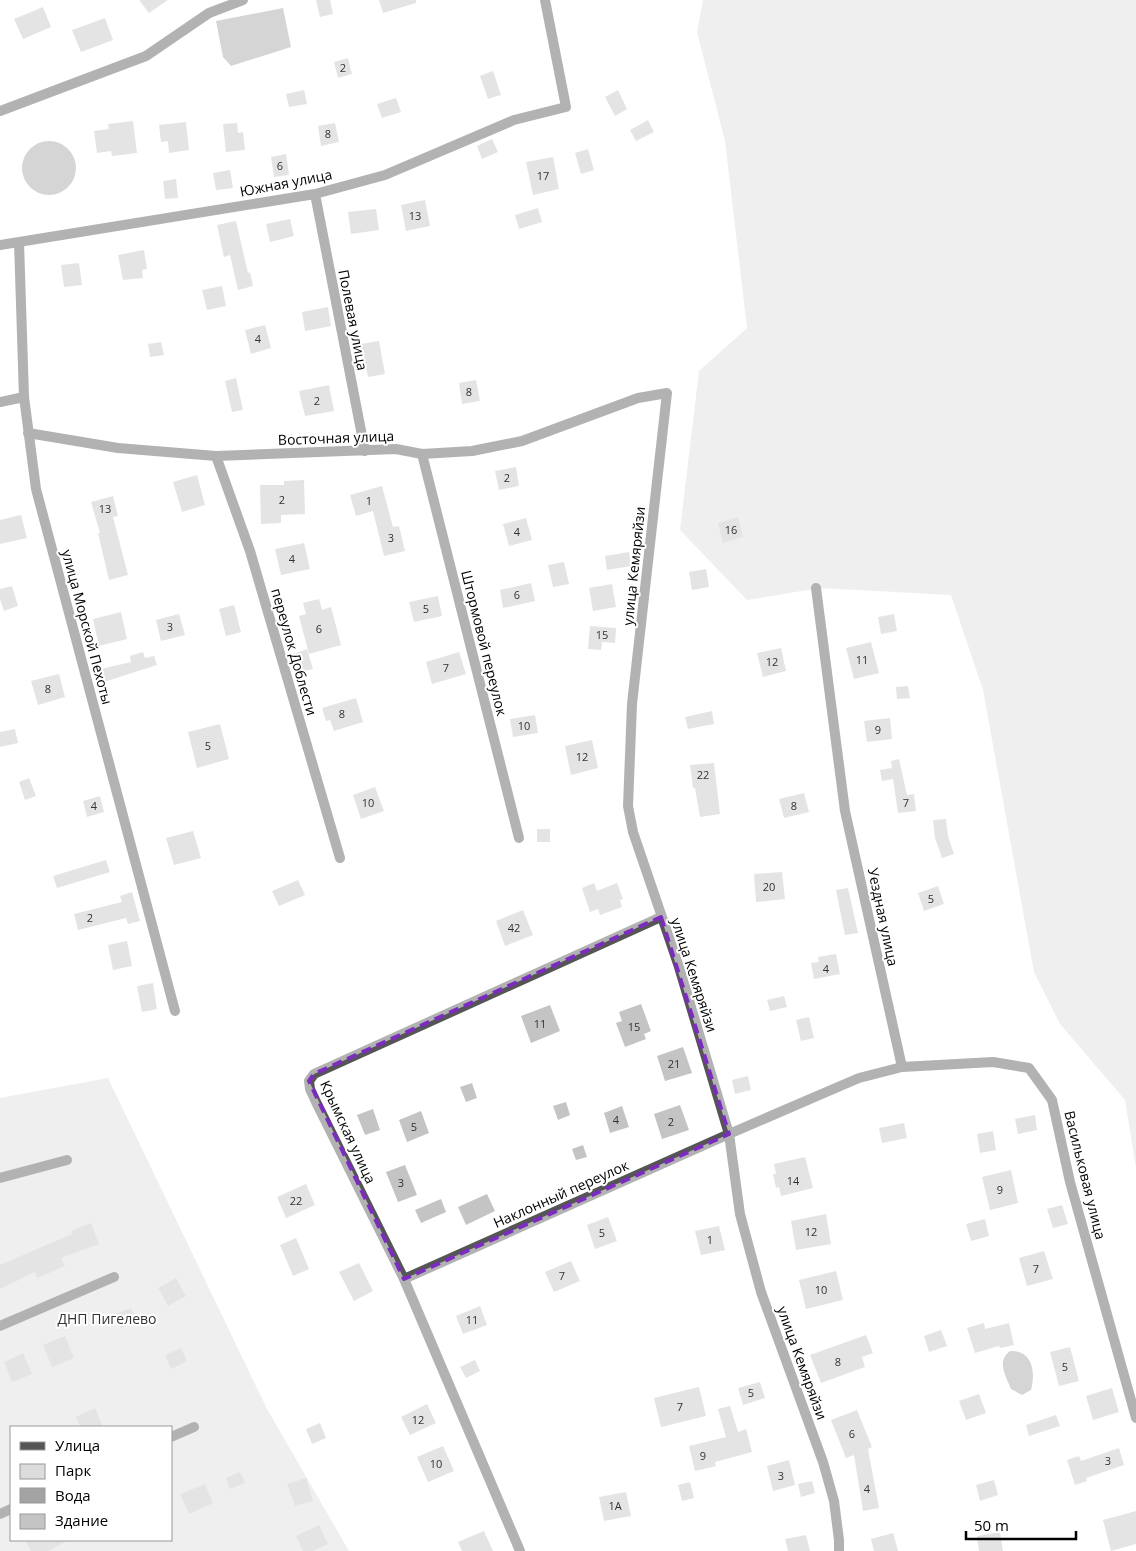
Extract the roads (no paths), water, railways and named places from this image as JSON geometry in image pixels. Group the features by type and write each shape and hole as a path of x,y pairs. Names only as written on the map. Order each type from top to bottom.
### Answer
{"street":[{"path":"0,111 146,56 210,13 243,0"},
{"name":"Южная улица","path":"0,245 315,194 385,175 514,120 566,107 545,0"},
{"name":"Полевая улица","path":"315,194 365,451"},
{"name":"улица Морской Пехоты","path":"19,242 24,397 36,489 175,1011"},
{"name":"Восточная улица","path":"28,433 118,448 216,456 396,449 422,454 472,451 522,441 638,398 667,393"},
{"name":"улица Кемяряйзи","path":"667,393 632,704 628,806 633,832 679,967 728,1134 740,1214 761,1292 823,1462 834,1501 839,1551"},
{"path":"0,402 24,397"},
{"name":"Штормовой переулок","path":"422,454 519,838"},
{"name":"переулок Доблести","path":"216,456 250,551 340,858"},
{"name":"Уездная улица","path":"816,588 846,811 902,1067"},
{"name":"Крымская улица","path":"520,1551 404,1279 310,1089 309,1082 314,1074 661,917"},
{"name":"Васильковая улица","path":"902,1067 993,1062 1029,1068 1052,1100 1070,1182 1136,1418"},
{"path":"728,1134 859,1078 902,1067"},
{"name":"Наклонный переулок","path":"404,1279 728,1134"},
{"path":"0,1178 67,1160"},
{"path":"0,1326 114,1277"},
{"path":"172,1437 194,1427"}],"water":[{"path":"283,8 291,47 231,66 223,57 216,21"},
{"path":"49,141 59,143 68,149 74,158 76,168 74,178 68,187 59,193 49,195 39,193 30,187 24,178 22,168 24,158 30,149 39,143"},
{"path":"1010,1351 1023,1354 1031,1363 1033,1376 1031,1390 1022,1395 1011,1389 1003,1369 1004,1360"}],"park label":[{"name":"ДНП Пигелево","path":"107,1319"}]}
